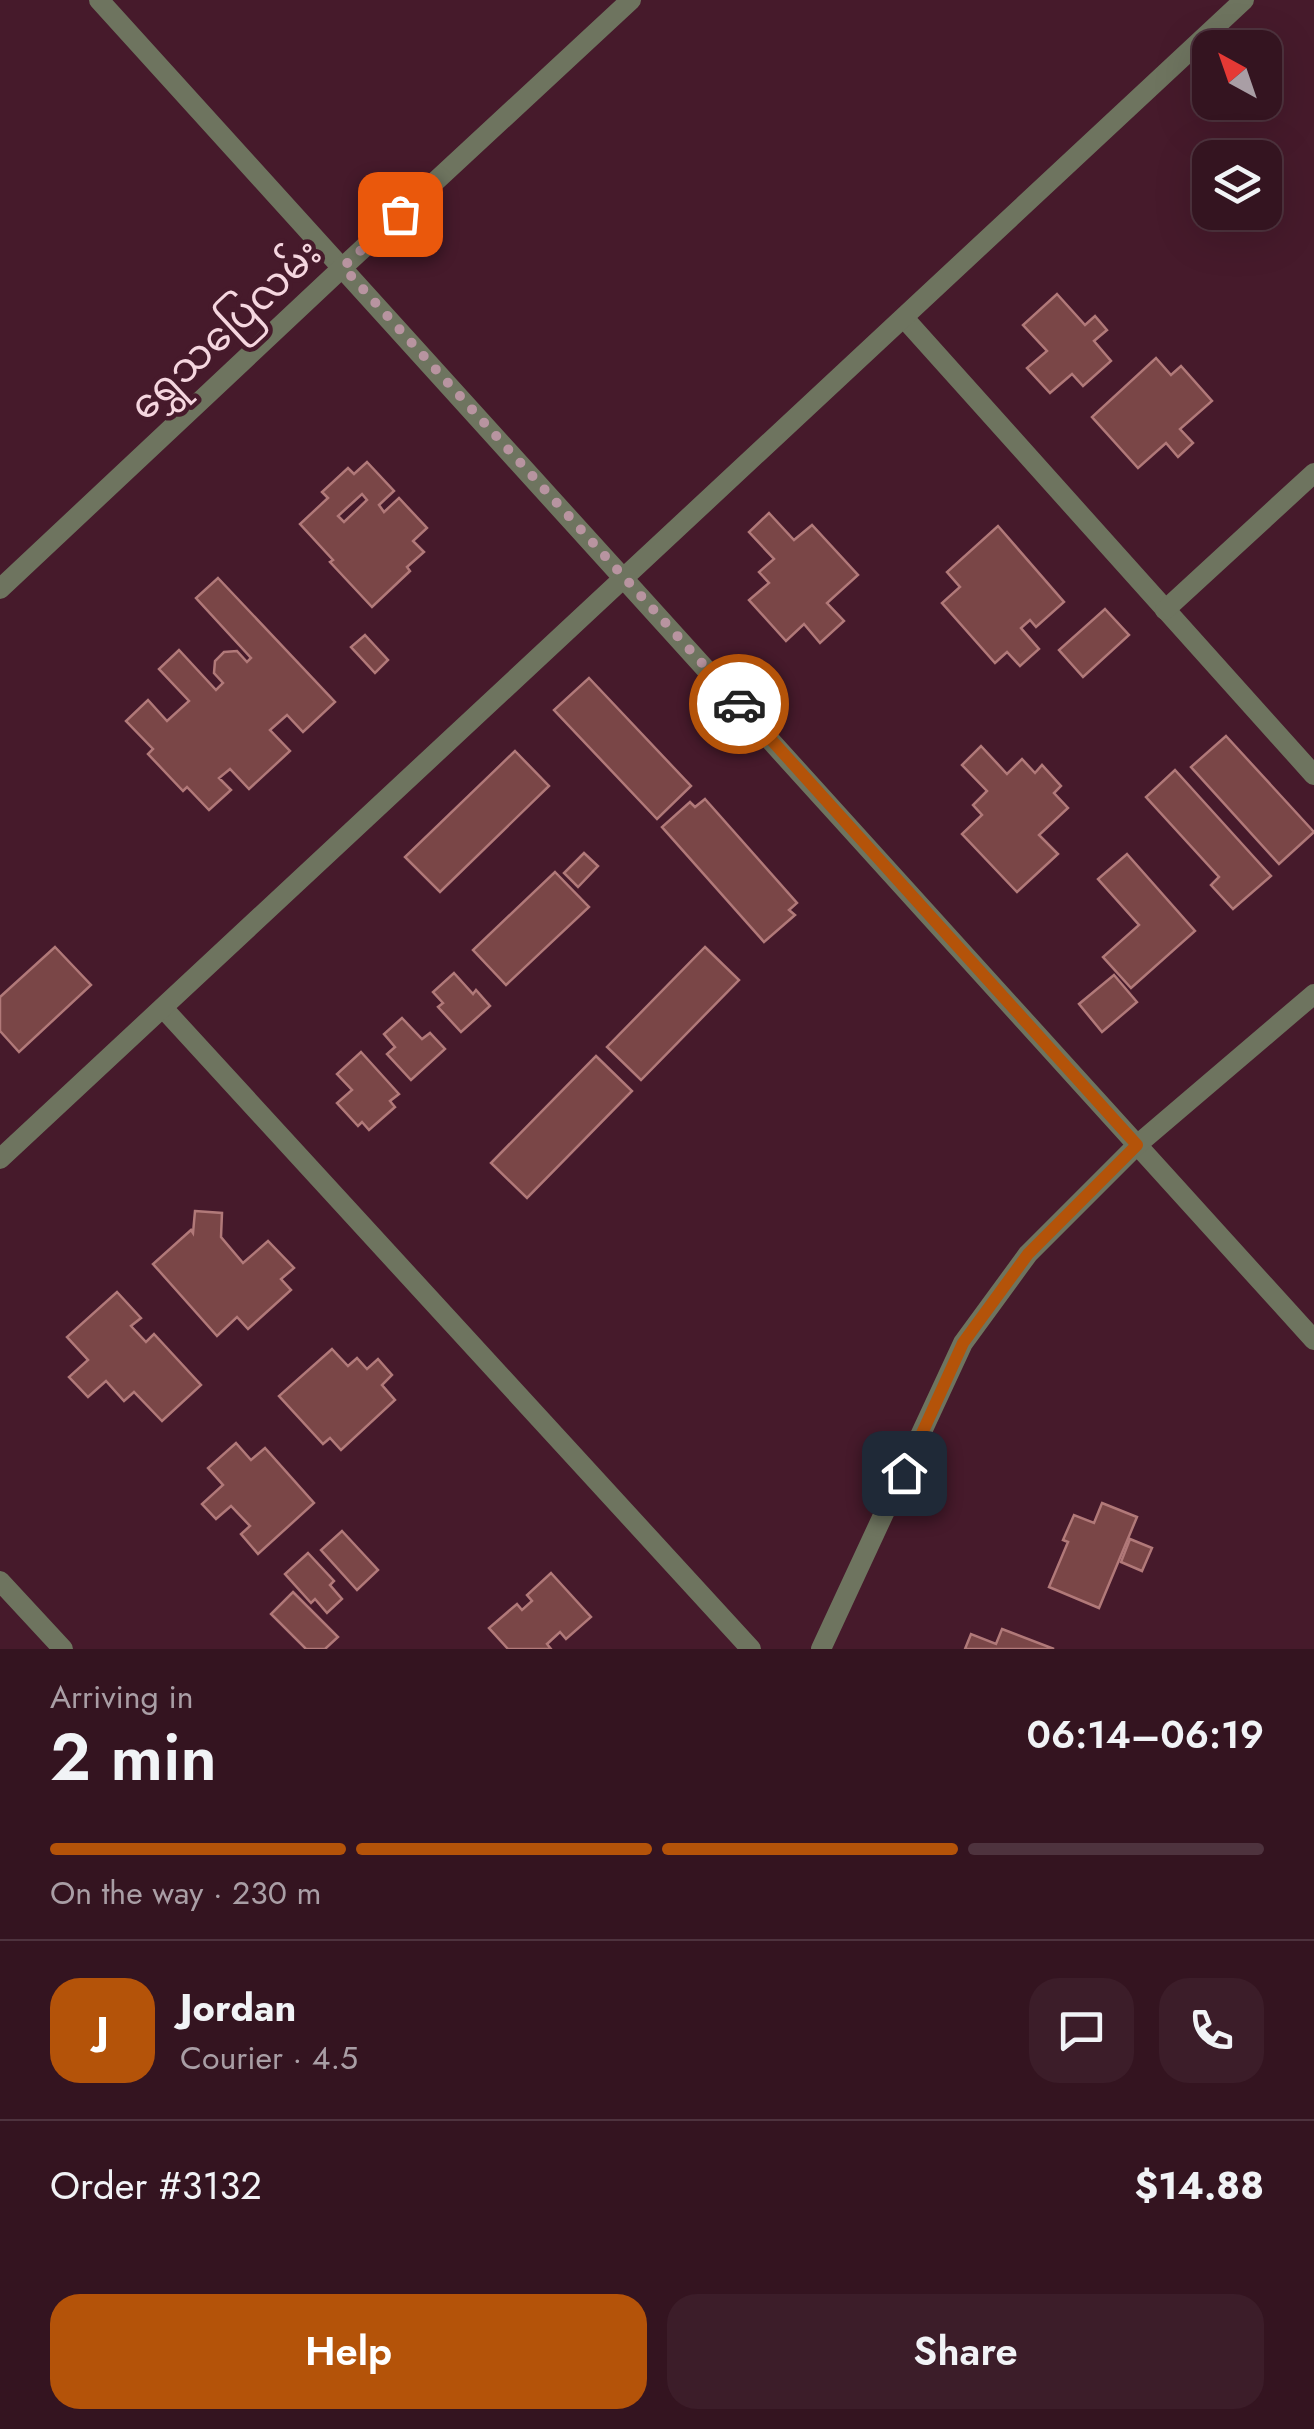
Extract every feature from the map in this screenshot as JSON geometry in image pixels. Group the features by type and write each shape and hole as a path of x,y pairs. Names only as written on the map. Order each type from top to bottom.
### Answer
{"street":[{"path":"99,0 1314,1340"},
{"name":"ရွှေသပြေလမ်း","path":"0,589 632,0"},
{"path":"0,1160 1244,0"},
{"path":"904,318 1314,775"},
{"path":"1166,610 1314,473"},
{"path":"821,1649 963,1343 1028,1254 1137,1145 1314,994"},
{"path":"163,1008 751,1649"},
{"path":"0,1581 63,1649"}],"building":[{"path":"1057,294 1085,325 1095,316 1107,330 1094,341 1111,361 1083,386 1072,374 1050,393 1027,368 1047,351 1023,325"},
{"path":"1156,358 1171,375 1181,366 1212,401 1180,429 1193,443 1178,457 1166,443 1138,468 1092,417"},
{"path":"367,462 394,491 379,505 384,512 399,498 427,528 413,541 424,552 372,607 300,524 328,498 322,492 348,468 354,474","holes":["362,494 367,500 344,522 338,516"]},
{"path":"769,513 794,540 812,525 858,575 827,603 844,621 820,643 804,624 786,641 749,600 769,583 759,572 774,559 749,532"},
{"path":"998,526 1064,602 1036,627 1030,620 1021,628 1039,649 1020,666 1007,652 995,663 942,603 960,587 947,572"},
{"path":"218,578 335,702 303,732 287,715 270,730 290,751 249,789 230,769 219,778 231,790 209,810 187,787 183,791 148,754 153,749 126,721 148,700 167,721 189,701 159,669 179,650 216,690 223,683 214,673 215,661 224,652 237,651 247,662 251,658 196,598"},
{"path":"1105,609 1129,635 1083,677 1059,650"},
{"path":"365,635 388,660 375,673 351,647"},
{"path":"589,678 691,786 657,819 554,710"},
{"path":"1226,736 1314,832 1279,864 1191,767"},
{"path":"981,746 1007,774 1022,759 1035,773 1042,765 1061,786 1054,793 1068,808 1039,835 1058,854 1017,892 962,834 982,815 973,805 987,791 962,765"},
{"path":"515,751 549,786 440,892 405,857"},
{"path":"1175,770 1271,876 1233,909 1211,885 1219,877 1146,797"},
{"path":"705,799 797,903 789,910 795,915 764,942 662,827 690,802 695,807"},
{"path":"584,853 598,866 578,887 564,873"},
{"path":"1127,854 1195,931 1131,988 1103,957 1139,925 1098,879"},
{"path":"555,872 589,907 506,985 473,950"},
{"path":"55,947 91,985 19,1052 0,1031 0,997"},
{"path":"705,947 739,980 641,1080 607,1047"},
{"path":"454,973 490,1006 461,1032 438,1007 443,1003 433,992"},
{"path":"1114,975 1137,1002 1102,1032 1079,1004"},
{"path":"402,1018 422,1039 430,1033 445,1049 411,1080 387,1054 395,1047 384,1034"},
{"path":"361,1052 399,1094 390,1101 395,1107 369,1130 362,1122 358,1126 337,1103 352,1090 337,1074"},
{"path":"596,1056 632,1091 527,1198 491,1163"},
{"path":"195,1211 222,1213 221,1237 243,1263 268,1241 294,1268 281,1279 291,1290 248,1329 237,1317 217,1336 153,1264 191,1230 193,1233"},
{"path":"117,1292 141,1318 131,1326 146,1342 154,1334 201,1385 162,1421 134,1392 124,1401 106,1381 88,1397 69,1377 88,1360 67,1337"},
{"path":"332,1349 348,1366 357,1358 367,1369 378,1359 392,1375 382,1385 395,1400 341,1450 330,1438 323,1444 279,1396"},
{"path":"236,1443 251,1460 265,1448 314,1503 258,1554 241,1534 250,1526 231,1506 216,1519 202,1504 223,1485 208,1468"},
{"path":"1102,1503 1137,1517 1099,1608 1049,1587 1068,1542 1063,1540 1074,1515 1094,1523"},
{"path":"342,1531 378,1570 357,1590 321,1550"},
{"path":"1130,1539 1152,1548 1142,1571 1121,1562"},
{"path":"308,1553 334,1581 330,1585 342,1599 327,1613 315,1599 311,1603 285,1574"},
{"path":"551,1573 591,1617 566,1639 560,1632 547,1644 551,1649 508,1649 489,1628 517,1604 522,1610 532,1601 527,1595"},
{"path":"293,1592 338,1637 325,1649 306,1649 271,1614"},
{"path":"1002,1629 1054,1649 965,1649 971,1634 996,1644"}],"way so far":[{"path":"400,214 343,267 739,704"}],"route":[{"path":"739,704 1137,1145 1028,1254 963,1343 904,1473"}]}
